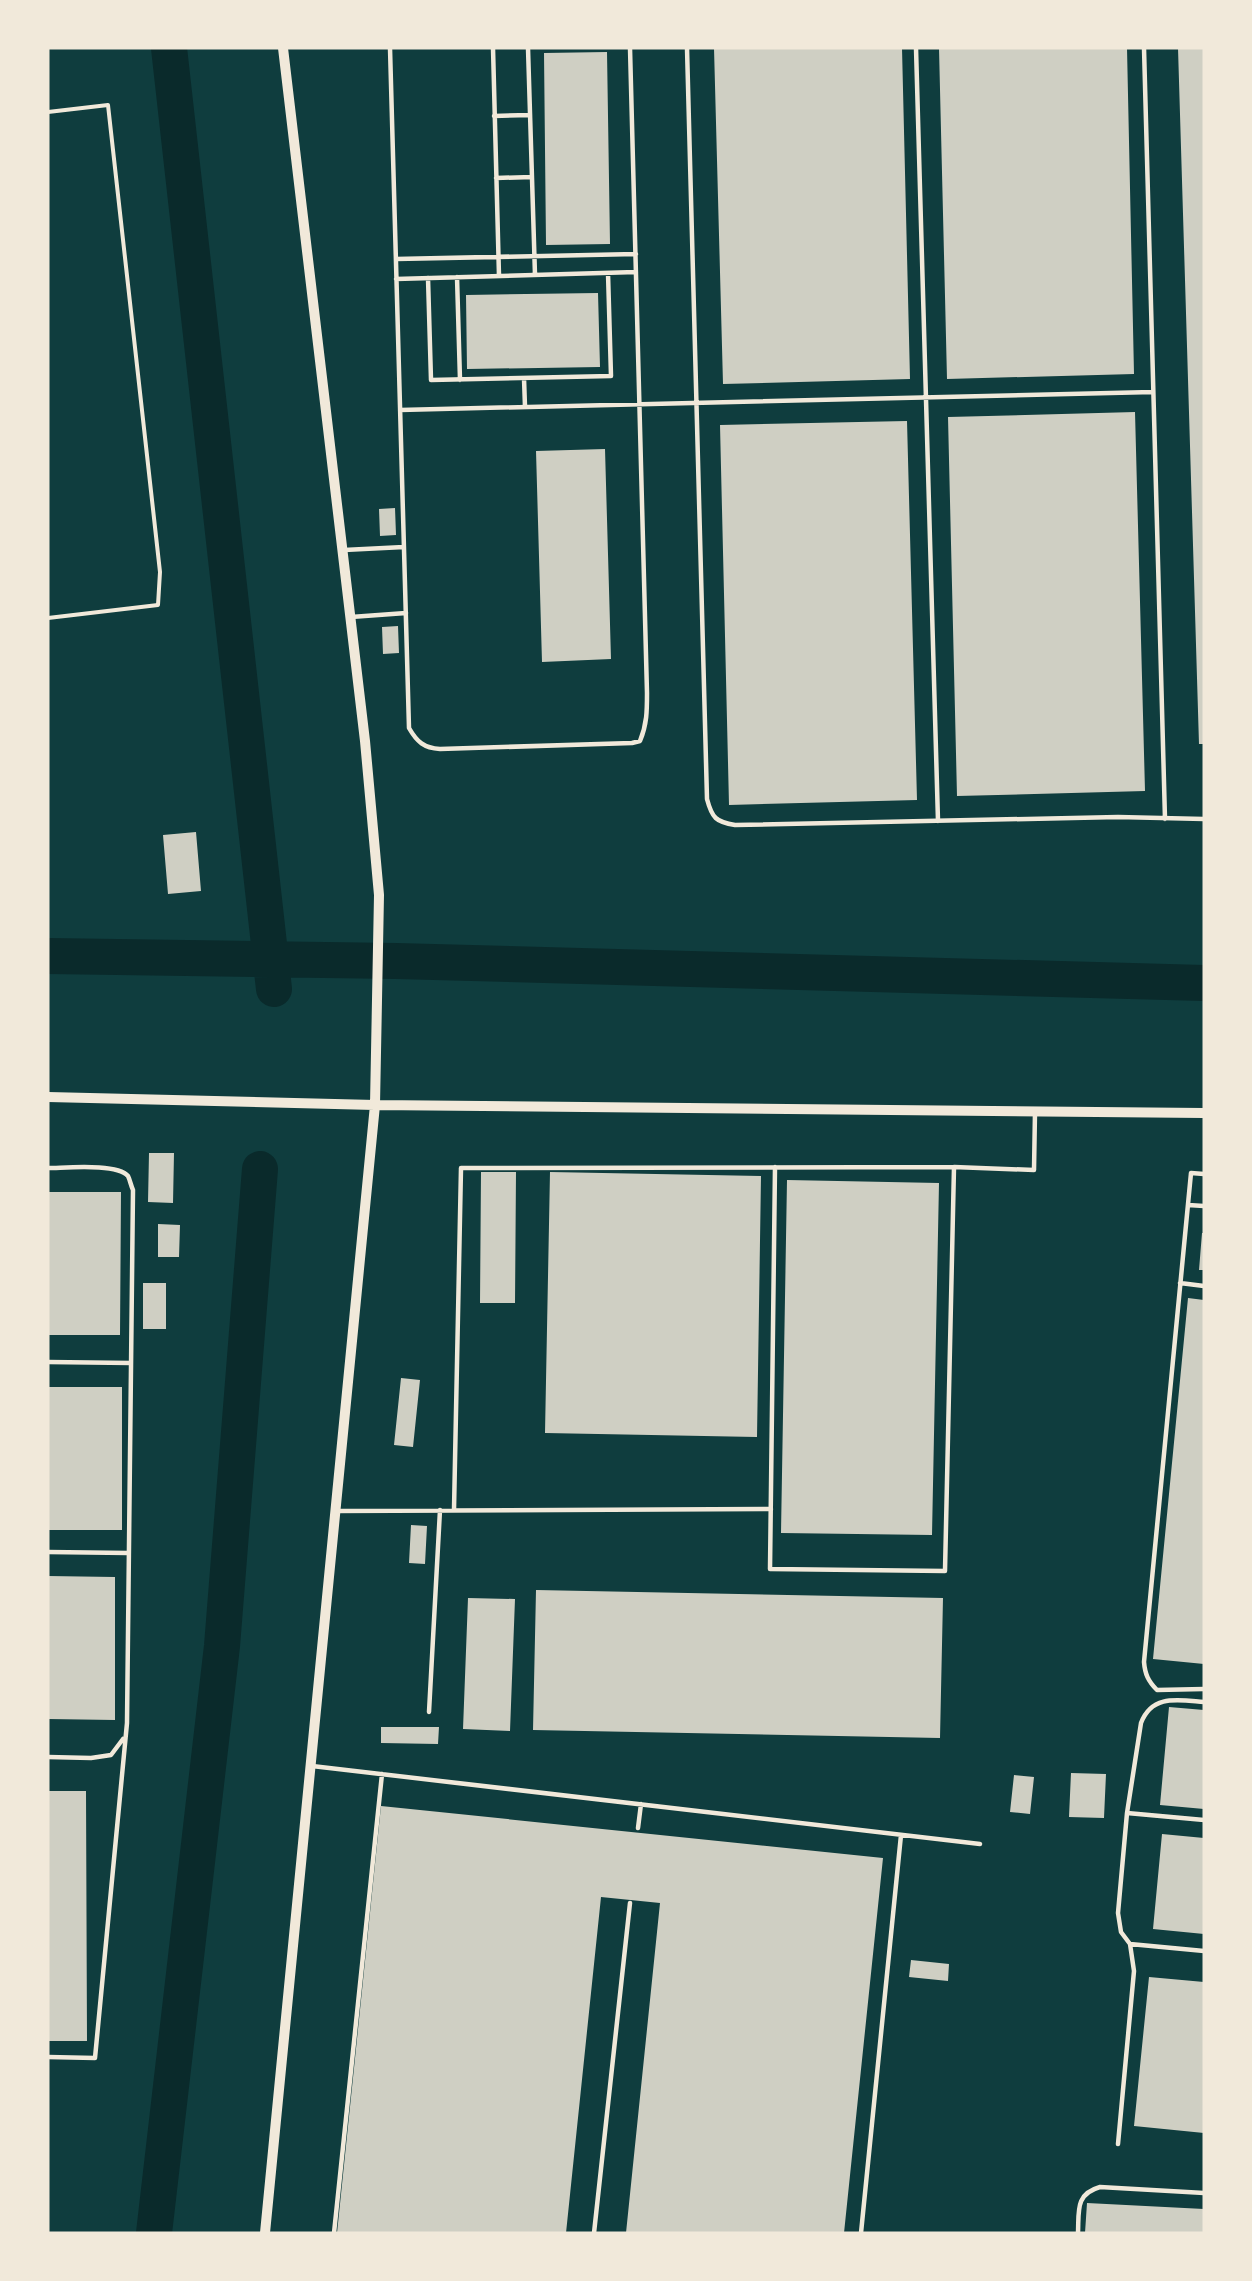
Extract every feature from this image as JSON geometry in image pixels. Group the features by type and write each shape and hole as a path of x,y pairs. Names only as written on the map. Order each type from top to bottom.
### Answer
{"street":[{"path":"265,2233 375,1105 379,895 351,617 283,48"},
{"path":"48,1097 375,1105 1204,1113"}],"lane":[{"path":"390,48 409,728 421,744 440,749 632,743 640,741 648,719 630,48"},
{"path":"493,48 499,276"},
{"path":"528,48 535,275"},
{"path":"687,48 707,799 711,812 721,822 735,825 1118,817 1204,819"},
{"path":"916,48 938,821"},
{"path":"1144,48 1165,819"},
{"path":"494,116 530,115"},
{"path":"496,178 532,177"},
{"path":"396,259 636,254"},
{"path":"396,279 636,272"},
{"path":"428,278 431,380 611,376 608,273"},
{"path":"457,277 460,380"},
{"path":"524,378 525,407"},
{"path":"400,410 1153,392"},
{"path":"343,550 404,547"},
{"path":"351,617 406,613"},
{"path":"454,1510 461,1168 954,1167 1034,1170 1035,1112"},
{"path":"775,1167 770,1569 945,1571 954,1167"},
{"path":"48,1168 110,1168 129,1177 133,1190 127,1723 123,1739 95,2058 48,2057"},
{"path":"1204,1174 1191,1173 1144,1662 1149,1682 1157,1690 1204,1689"},
{"path":"1188,1205 1204,1206"},
{"path":"1180,1283 1204,1286"},
{"path":"48,1362 131,1363"},
{"path":"336,1511 771,1509"},
{"path":"429,1712 440,1510"},
{"path":"48,1552 128,1553"},
{"path":"1118,2144 1134,1971 1130,1944 1121,1932 1118,1912 1127,1813 1141,1723 1145,1712 1161,1701 1204,1702"},
{"path":"48,1757 91,1758 111,1755 123,1739"},
{"path":"310,1766 980,1844"},
{"path":"334,2233 382,1774"},
{"path":"638,1828 641,1804"},
{"path":"1127,1813 1204,1820"},
{"path":"861,2233 901,1834"},
{"path":"594,2233 630,1903"},
{"path":"1130,1944 1204,1951"},
{"path":"1077,2233 1080,2205 1084,2194 1090,2190 1100,2187 1204,2193"}],"path":[{"path":"48,112 108,105 160,572 158,605 48,618"}],"building":[{"path":"714,48 902,48 910,379 723,384"},
{"path":"939,48 1127,48 1134,374 947,379"},
{"path":"1178,48 1204,48 1204,744 1199,744"},
{"path":"607,52 610,244 546,245 544,53"},
{"path":"598,293 600,367 467,369 466,295"},
{"path":"1135,412 1145,791 957,796 948,417"},
{"path":"907,421 917,800 729,805 720,425"},
{"path":"605,449 611,659 542,662 536,451"},
{"path":"395,508 396,535 380,536 379,509"},
{"path":"398,626 399,653 383,654 382,627"},
{"path":"196,832 201,891 168,894 163,835"},
{"path":"149,1153 174,1153 173,1203 148,1202"},
{"path":"481,1172 516,1172 515,1303 480,1303"},
{"path":"550,1172 761,1176 757,1437 545,1433"},
{"path":"787,1180 939,1183 932,1535 781,1533"},
{"path":"48,1192 121,1192 120,1335 48,1335"},
{"path":"158,1224 180,1225 179,1257 158,1257"},
{"path":"1202,1233 1204,1233 1204,1270 1199,1270"},
{"path":"143,1283 166,1283 166,1329 143,1329"},
{"path":"1188,1298 1204,1300 1204,1664 1153,1659"},
{"path":"401,1378 420,1380 413,1447 394,1445"},
{"path":"48,1387 122,1387 122,1530 48,1530"},
{"path":"411,1525 427,1526 425,1564 409,1563"},
{"path":"48,1576 115,1577 115,1720 48,1719"},
{"path":"536,1590 943,1598 940,1738 533,1730"},
{"path":"468,1598 515,1599 510,1731 463,1729"},
{"path":"1169,1707 1204,1710 1204,1809 1160,1805"},
{"path":"381,1727 439,1727 438,1744 381,1743"},
{"path":"1071,1773 1106,1774 1104,1818 1069,1817"},
{"path":"1014,1775 1034,1777 1030,1814 1010,1812"},
{"path":"48,1791 86,1791 87,2041 48,2041"},
{"path":"381,1806 883,1858 844,2233 626,2233 660,1903 601,1897 566,2233 337,2233"},
{"path":"1162,1834 1204,1838 1204,1934 1153,1929"},
{"path":"911,1960 949,1964 948,1981 909,1977"},
{"path":"1149,1977 1204,1982 1204,2133 1134,2126"},
{"path":"1087,2203 1204,2209 1204,2233 1085,2233"}],"waterway":[{"path":"169,48 274,989"},
{"path":"48,956 396,961 1204,983"},
{"path":"154,2233 222,1646 260,1169"}]}
